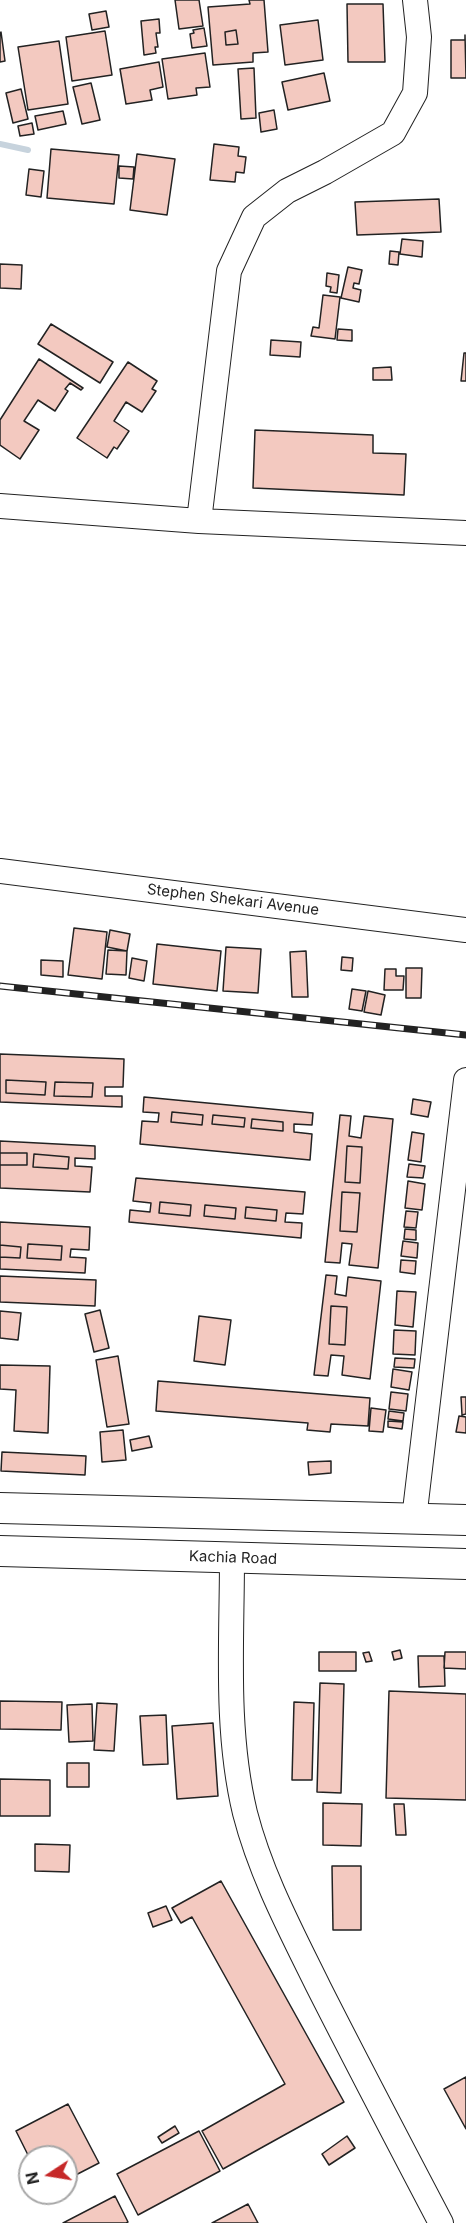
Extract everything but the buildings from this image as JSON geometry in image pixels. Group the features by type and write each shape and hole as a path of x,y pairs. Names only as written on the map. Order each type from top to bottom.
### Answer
{"main road":[{"path":"0,1508 466,1520"},
{"name":"Kachia Road","path":"0,1551 466,1564"}],"street":[{"path":"199,521 229,271 254,217 287,191 393,133 415,93 420,38 415,0"},
{"path":"0,506 199,521 466,533"},
{"name":"Stephen Shekari Avenue","path":"0,871 466,930"},
{"path":"414,1519 466,1080"},
{"path":"232,1558 231,1702 245,1811 259,1860 273,1896 353,2056 441,2223"}],"waterway":[{"path":"0,144 28,150"}],"railway":[{"path":"0,986 466,1035"}]}
